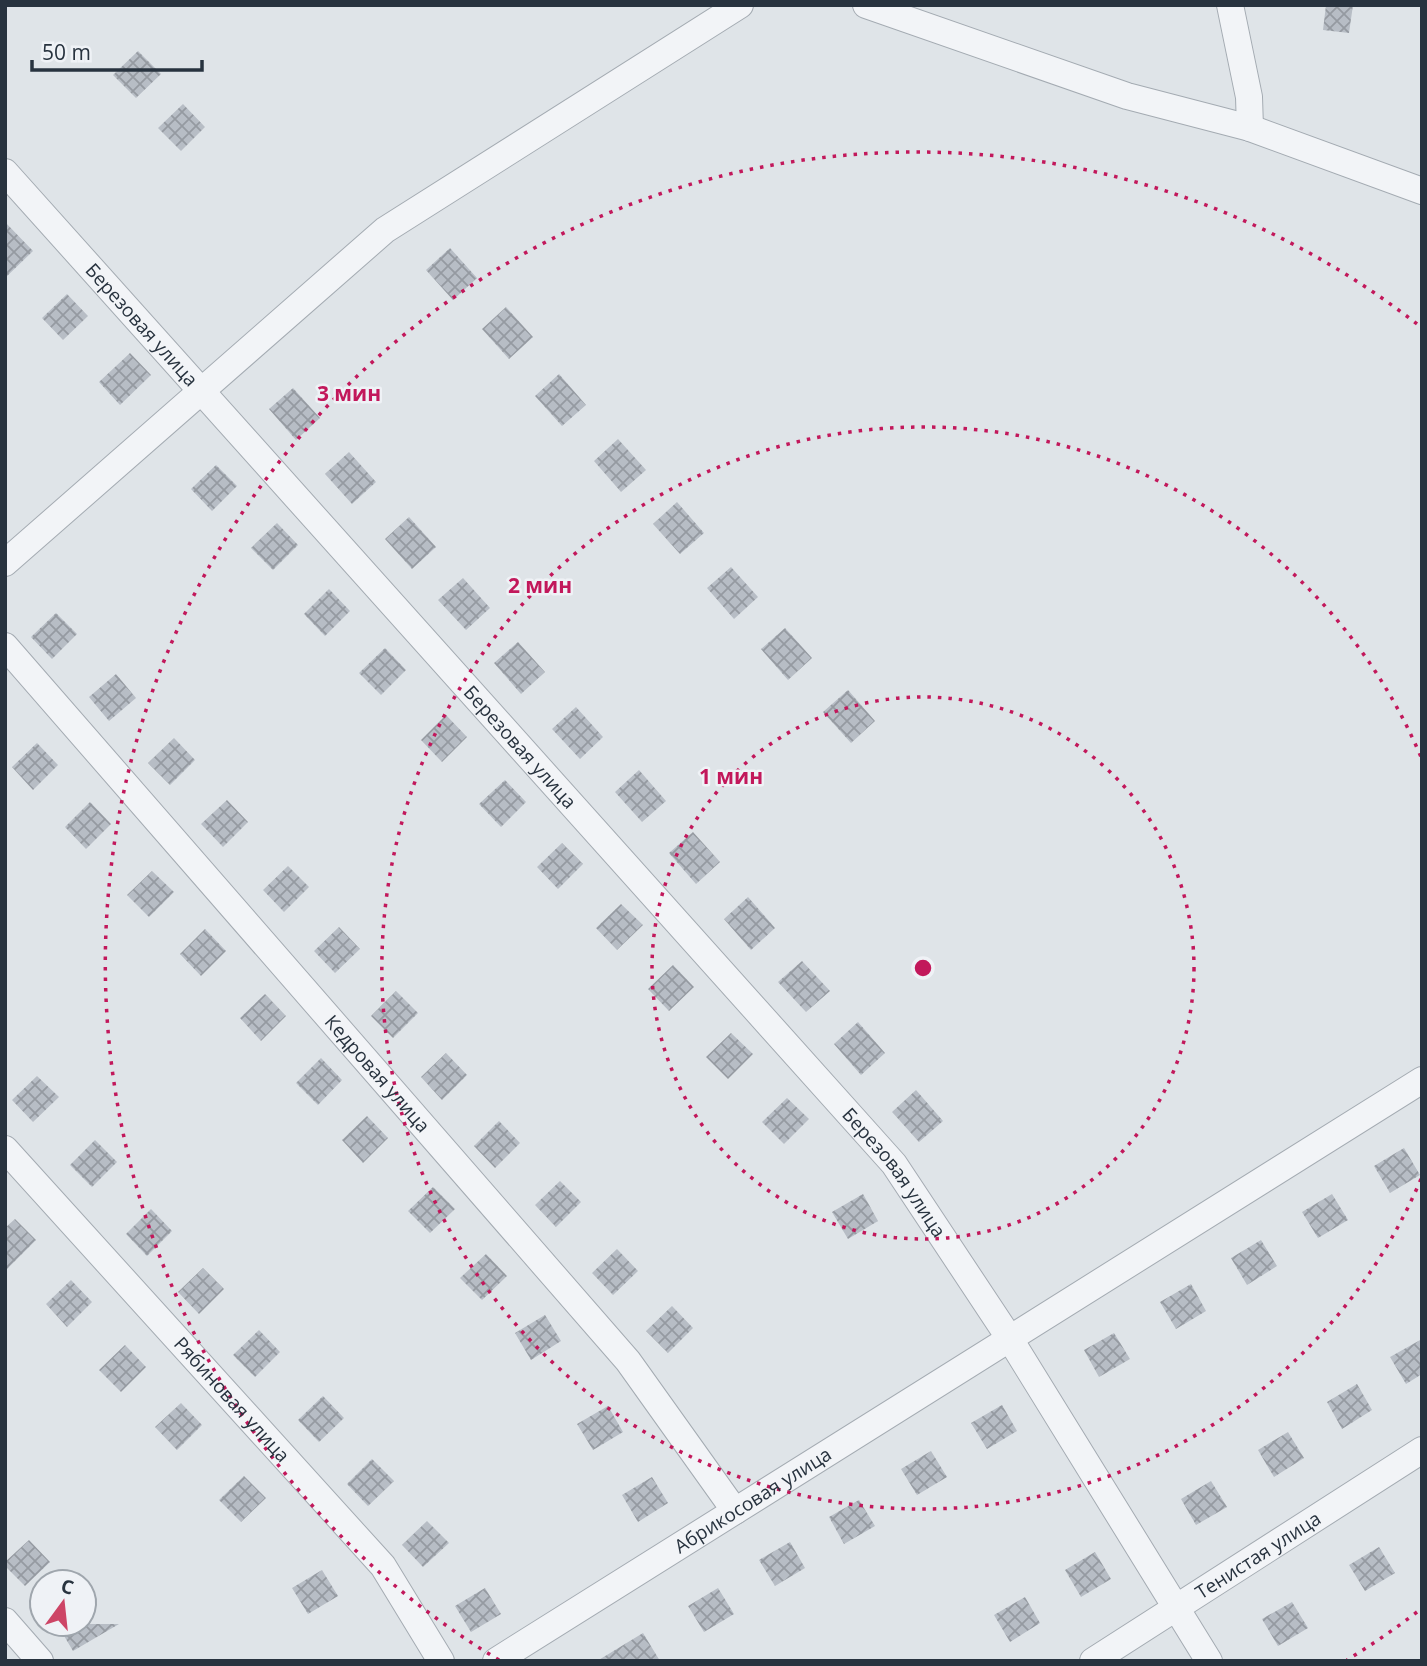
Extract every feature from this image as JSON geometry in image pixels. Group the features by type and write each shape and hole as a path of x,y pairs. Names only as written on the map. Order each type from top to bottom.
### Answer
{"street":[{"path":"5,563 385,230 740,5"},
{"path":"866,5 1127,96 1250,128 1422,191"},
{"path":"1230,5 1249,97 1250,128"},
{"name":"Березовая улица","path":"5,172 894,1164 1010,1339 1209,1661"},
{"name":"Кедровая улица","path":"5,646 628,1361 735,1511"},
{"name":"Абрикосовая улица","path":"496,1661 1422,1080"},
{"name":"Рябиновая улица","path":"5,1149 383,1566 441,1661"},
{"name":"Тенистая улица","path":"1093,1661 1176,1605 1422,1450"},
{"path":"5,1621 40,1661"}],"building":[{"path":"1326,5 1353,5 1349,33 1323,30"},
{"path":"138,51 161,74 136,98 113,75"},
{"path":"183,104 205,127 181,151 158,128"},
{"path":"5,222 33,251 5,278"},
{"path":"450,248 477,278 453,300 426,270"},
{"path":"67,294 88,316 63,340 42,318"},
{"path":"506,307 533,337 509,359 482,329"},
{"path":"130,353 151,375 120,405 99,382"},
{"path":"559,374 586,405 562,426 535,396"},
{"path":"293,388 320,418 296,440 269,409"},
{"path":"618,439 646,470 621,492 594,461"},
{"path":"349,452 376,482 352,504 325,474"},
{"path":"216,465 237,486 212,511 191,489"},
{"path":"677,502 704,533 680,554 653,524"},
{"path":"409,517 436,547 412,569 385,539"},
{"path":"277,523 298,545 273,570 251,548"},
{"path":"731,567 758,597 734,619 707,588"},
{"path":"463,578 490,608 466,630 438,600"},
{"path":"329,589 350,611 325,636 304,614"},
{"path":"56,613 77,634 52,659 31,637"},
{"path":"785,628 812,658 788,680 761,649"},
{"path":"518,642 545,672 521,694 494,663"},
{"path":"385,648 406,670 381,695 359,673"},
{"path":"116,674 136,698 109,721 89,697"},
{"path":"848,690 875,721 851,743 823,712"},
{"path":"576,707 603,737 580,759 552,729"},
{"path":"446,715 467,737 442,762 421,740"},
{"path":"174,738 195,760 170,785 148,763"},
{"path":"37,743 58,765 33,790 12,767"},
{"path":"639,770 666,801 642,822 615,792"},
{"path":"505,780 526,802 501,827 479,804"},
{"path":"227,800 248,822 223,847 201,824"},
{"path":"90,802 111,824 86,849 65,827"},
{"path":"693,832 720,862 696,884 669,853"},
{"path":"562,843 583,864 558,889 537,867"},
{"path":"288,866 309,887 284,912 263,890"},
{"path":"152,871 174,892 149,917 127,895"},
{"path":"748,897 775,928 751,950 724,919"},
{"path":"621,904 643,925 617,950 596,928"},
{"path":"339,927 360,949 335,973 314,951"},
{"path":"205,929 226,951 201,976 180,954"},
{"path":"802,961 830,991 806,1012 778,982"},
{"path":"673,965 694,987 669,1011 648,989"},
{"path":"396,991 418,1013 393,1038 371,1016"},
{"path":"265,994 286,1016 261,1041 240,1018"},
{"path":"858,1022 885,1053 861,1075 834,1044"},
{"path":"731,1033 753,1054 728,1079 706,1057"},
{"path":"446,1053 467,1075 442,1100 421,1077"},
{"path":"321,1058 342,1080 318,1105 296,1083"},
{"path":"37,1076 59,1097 33,1122 12,1100"},
{"path":"916,1090 943,1121 919,1142 892,1112"},
{"path":"787,1098 809,1119 784,1144 762,1122"},
{"path":"367,1116 388,1138 363,1163 342,1140"},
{"path":"499,1121 520,1143 495,1168 474,1146"},
{"path":"95,1140 117,1162 92,1187 70,1165"},
{"path":"1404,1148 1420,1175 1390,1193 1374,1166"},
{"path":"560,1181 581,1202 556,1227 535,1205"},
{"path":"433,1187 455,1209 430,1233 408,1211"},
{"path":"863,1194 878,1221 848,1239 832,1212"},
{"path":"1332,1194 1348,1220 1318,1238 1302,1212"},
{"path":"151,1209 172,1231 147,1256 126,1234"},
{"path":"15,1219 36,1240 5,1271 5,1228"},
{"path":"1261,1240 1277,1266 1247,1285 1231,1258"},
{"path":"617,1249 638,1271 613,1295 592,1273"},
{"path":"486,1254 507,1276 482,1300 460,1278"},
{"path":"203,1268 224,1289 199,1314 178,1292"},
{"path":"71,1280 92,1302 67,1327 46,1304"},
{"path":"1191,1284 1206,1311 1176,1329 1160,1302"},
{"path":"672,1306 693,1328 668,1353 646,1331"},
{"path":"545,1315 561,1341 531,1360 515,1333"},
{"path":"259,1330 280,1352 255,1377 233,1355"},
{"path":"1114,1333 1130,1359 1099,1377 1084,1350"},
{"path":"1422,1339 1422,1374 1406,1384 1390,1357"},
{"path":"125,1345 146,1367 121,1392 99,1370"},
{"path":"1357,1384 1372,1410 1342,1429 1327,1402"},
{"path":"323,1396 344,1418 319,1442 298,1420"},
{"path":"181,1403 202,1425 177,1450 155,1427"},
{"path":"1002,1405 1017,1431 987,1449 971,1423"},
{"path":"608,1406 623,1432 593,1450 577,1424"},
{"path":"1288,1432 1304,1458 1274,1477 1258,1450"},
{"path":"931,1451 947,1477 917,1495 901,1469"},
{"path":"372,1459 394,1481 368,1506 347,1484"},
{"path":"244,1476 266,1498 241,1522 219,1500"},
{"path":"652,1477 668,1503 638,1522 622,1495"},
{"path":"1211,1481 1227,1507 1196,1525 1181,1499"},
{"path":"859,1500 875,1526 844,1544 829,1517"},
{"path":"427,1521 449,1543 423,1567 402,1545"},
{"path":"29,1540 50,1562 44,1568 28,1568 28,1583 25,1586 5,1566 5,1562"},
{"path":"790,1542 805,1568 775,1586 759,1560"},
{"path":"1379,1547 1395,1573 1365,1591 1349,1565"},
{"path":"1095,1552 1111,1579 1081,1597 1065,1570"},
{"path":"322,1570 338,1596 308,1614 292,1588"},
{"path":"485,1588 501,1614 471,1632 455,1606"},
{"path":"718,1588 734,1614 704,1632 688,1606"},
{"path":"1025,1597 1040,1623 1010,1642 994,1615"},
{"path":"1292,1602 1308,1628 1278,1646 1262,1619"},
{"path":"98,1624 119,1624 98,1636"},
{"path":"643,1633 660,1661 597,1661"},
{"path":"65,1638 95,1638 73,1651"}]}
